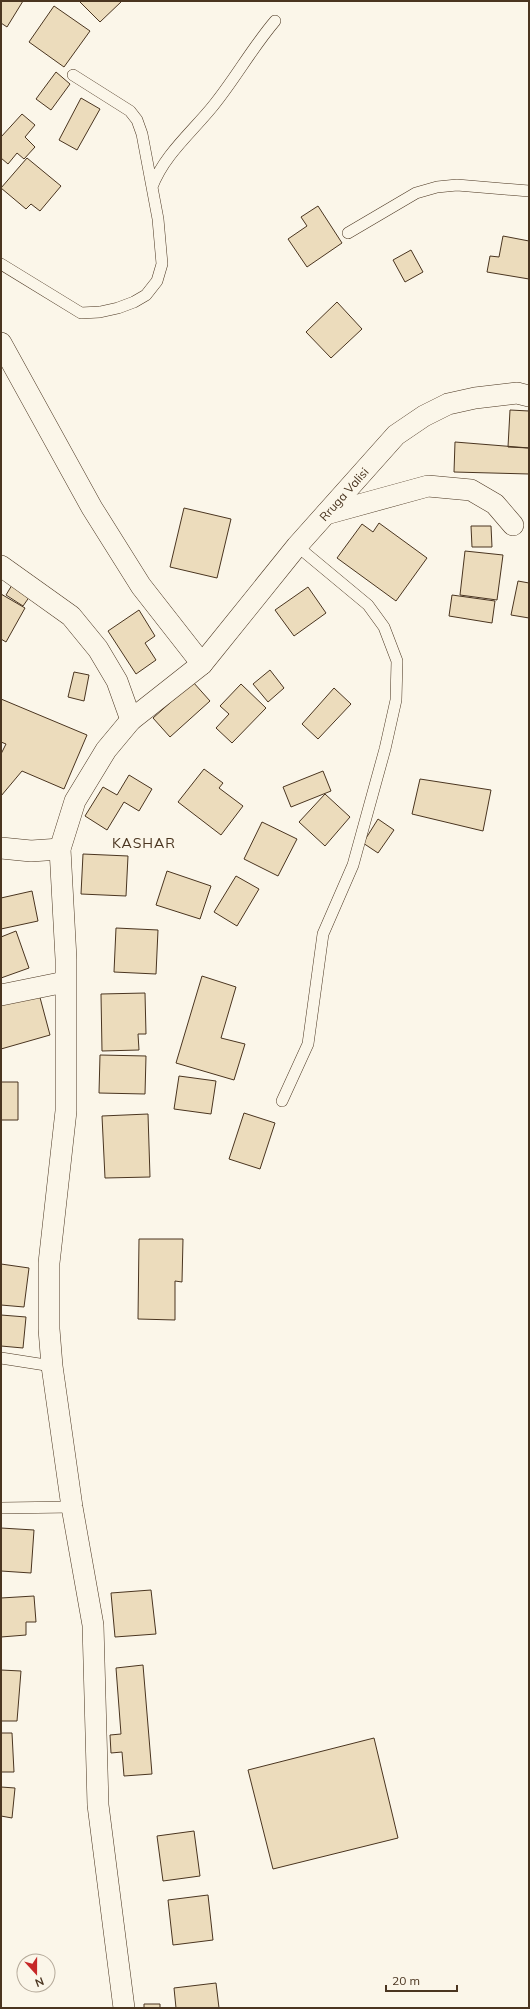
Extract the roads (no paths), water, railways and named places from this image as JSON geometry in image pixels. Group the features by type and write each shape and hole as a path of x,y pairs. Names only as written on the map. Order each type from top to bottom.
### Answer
{"street":[{"path":"1,343 92,508 141,586 202,664"},
{"name":"Rruga Valisi","path":"60,849 75,801 106,750 131,720 202,664 298,546 396,435 424,416 448,404 475,398 517,393 529,396"},
{"path":"326,514 428,486 472,490 495,504 513,525"},
{"path":"1,566 76,621 98,649 117,681 131,720"},
{"path":"1,848 31,851 60,849 66,959 66,1110 49,1263 49,1329 52,1366 72,1507 94,1625 98,1805 124,2008"},
{"path":"1,995 65,982"}],"lane":[{"path":"152,186 164,163 214,106 260,39 275,22"},
{"path":"1,264 81,313 100,312 134,302 146,295 158,281 162,264 158,219 142,134 137,120 130,111 73,76"},
{"path":"348,234 416,193 437,187 457,185 529,191"},
{"path":"282,1101 308,1044 323,934 353,865 385,749 396,700 397,661 384,627 368,605 298,546"},
{"path":"1,1358 52,1366"},
{"path":"1,1508 72,1507"}],"district":[{"name":"KASHAR","path":"144,843"}]}
